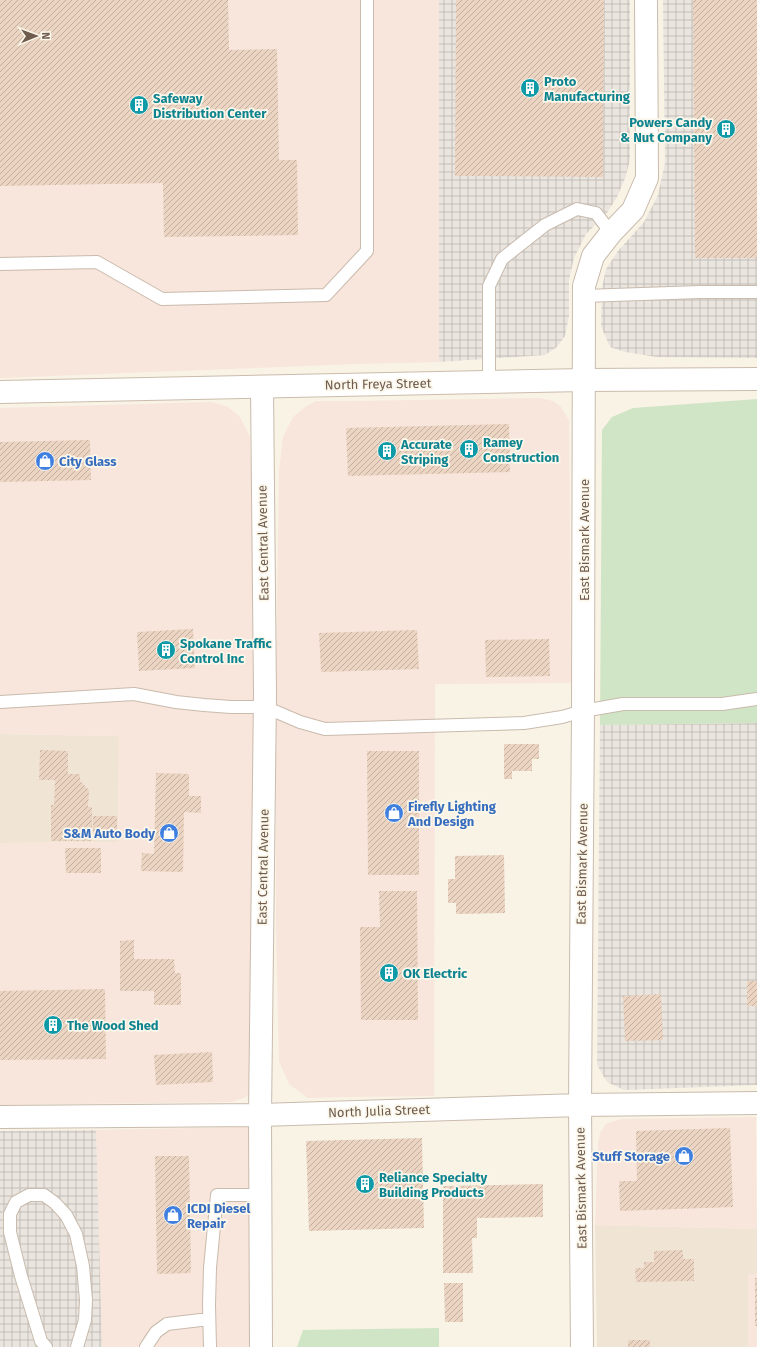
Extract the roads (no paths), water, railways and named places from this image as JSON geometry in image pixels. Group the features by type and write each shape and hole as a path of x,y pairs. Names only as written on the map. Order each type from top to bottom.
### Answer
{"street":[{"name":"East Bismark Avenue","path":"582,1347 580,1105 584,711 584,286 593,256 611,233 633,210 647,178 646,0"},
{"name":"North Freya Street","path":"0,392 584,380 757,379"},
{"name":"East Central Avenue","path":"261,1347 260,1115 265,707 262,387"},
{"name":"North Julia Street","path":"0,1117 260,1115 580,1105 757,1103"}],"lane":[{"path":"0,264 97,262 162,299 326,295 367,251 368,0"},
{"path":"489,382 490,286 502,259 545,226 577,209 596,213 611,233"},
{"path":"584,296 700,292 757,292"},
{"path":"0,702 134,694 176,702 231,707 265,707 300,722 325,729 524,723 562,717 584,711 623,704 722,704 757,699"},
{"path":"46,1347 42,1341 21,1276 10,1232 10,1214 16,1202 29,1195 44,1195 55,1203 66,1215 76,1234 83,1266 86,1300 85,1320 77,1347"},
{"path":"210,1347 210,1268 217,1195 260,1195"},
{"path":"146,1347 156,1332 167,1324 209,1319"}],"place":[{"name":"Proto Manufacturing","path":"530,88"},
{"name":"Safeway Distribution Center","path":"139,105"},
{"name":"Powers Candy & Nut Company","path":"726,129"},
{"name":"Ramey Construction","path":"469,449"},
{"name":"Accurate Striping","path":"387,451"},
{"name":"City Glass","path":"45,461"},
{"name":"Spokane Traffic Control Inc","path":"166,650"},
{"name":"Firefly Lighting And Design","path":"394,813"},
{"name":"S&M Auto Body","path":"169,833"},
{"name":"OK Electric","path":"389,973"},
{"name":"The Wood Shed","path":"53,1025"},
{"name":"Stuff Storage","path":"684,1156"},
{"name":"Reliance Specialty Building Products","path":"365,1184"},
{"name":"ICDI Diesel Repair","path":"173,1215"}]}
